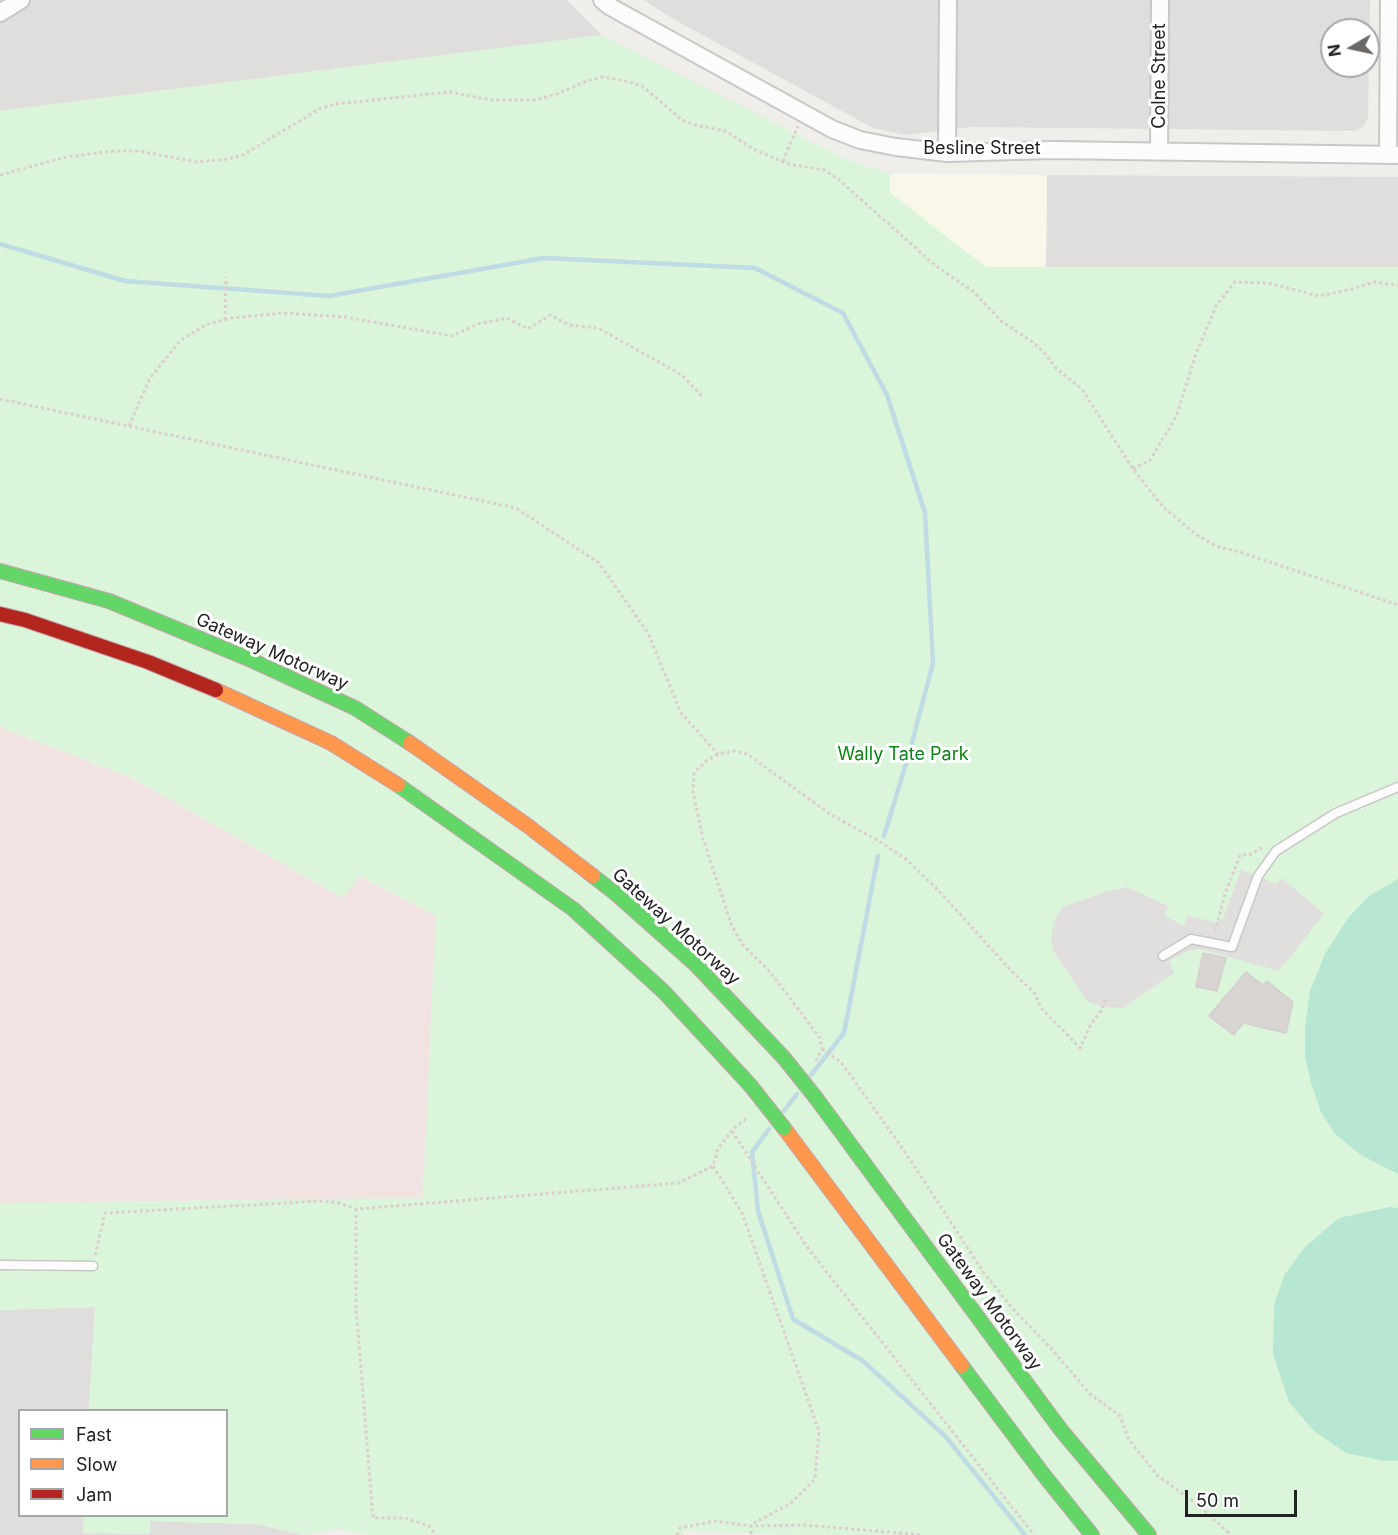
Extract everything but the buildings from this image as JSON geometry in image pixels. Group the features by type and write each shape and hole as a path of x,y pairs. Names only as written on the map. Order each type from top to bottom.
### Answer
{"highway":[{"name":"Gateway Motorway","path":"0,571 109,601 249,659 355,708 447,767 615,893 695,964 784,1058 1061,1430 1149,1535"},
{"path":"0,614 25,620 148,662 331,743 477,839 573,909 664,992 750,1085 1043,1474 1092,1535"}],"street":[{"path":"0,13 21,0"},
{"name":"Besline Street","path":"602,0 609,6 832,129 860,140 947,153 1052,150 1393,155"},
{"path":"947,153 948,0"},
{"name":"Colne Street","path":"1159,152 1160,0"},
{"path":"1389,0 1393,155"}],"lane":[{"path":"1163,956 1191,939 1232,947 1258,876 1276,852 1336,813 1398,787"},
{"path":"0,1265 93,1266"}],"path":[{"path":"0,175 66,157 113,151 138,151 197,162 228,159 243,155 321,108 334,104 450,92 491,99 535,100 603,77 626,81 642,86 682,120 725,131 755,150 782,162 815,167 838,178 936,266 974,292 1001,321 1034,343 1056,368 1082,389 1133,469 1163,507 1197,535 1216,546 1398,605"},
{"path":"782,162 803,113"},
{"path":"225,320 226,277"},
{"path":"1133,469 1150,460 1176,417 1196,354 1216,306 1235,282 1268,282 1319,296 1374,282 1398,285"},
{"path":"129,426 150,378 180,341 205,325 225,320 282,313 345,317 452,336 478,324 507,318 528,329 550,315 569,325 597,328 682,375 703,397"},
{"path":"0,399 516,507 599,562 648,633 681,713 718,754"},
{"path":"809,1067 818,1060 822,1049 820,1038 770,972 742,944 732,926 703,839 693,792 694,773 706,761 718,754 735,751 747,754 830,814 907,860 937,889 1015,975 1034,992 1042,1009 1080,1048 1106,998"},
{"path":"822,1049 841,1062 905,1152 984,1273 1013,1309 1050,1347 1090,1394 1120,1416 1129,1440 1158,1476 1198,1505 1231,1535"},
{"path":"93,1266 105,1213 320,1201 339,1203 356,1209 679,1183 713,1166 718,1149 732,1131 749,1116"},
{"path":"732,1131 807,1247 1033,1533 1027,1535"},
{"path":"713,1166 742,1213 819,1431 815,1479 790,1504 754,1523 751,1535"},
{"path":"356,1209 356,1307 373,1518 405,1518 429,1526 436,1535"},
{"path":"677,1535 680,1528 715,1521 752,1526 803,1526 921,1535"}],"shaded area":[{"path":"0,0 567,0 602,35 0,111"},
{"path":"644,0 1370,0 1370,18 1320,18 1320,78 1369,78 1368,117 1364,127 1353,131 972,127 905,135 873,128 673,19"},
{"path":"890,174 1047,175 1046,267 986,268 890,193"},
{"path":"1047,175 1398,177 1398,267 1046,267"},
{"path":"0,727 132,778 342,898 359,876 436,916 423,1198 0,1203"},
{"path":"1241,869 1276,884 1282,878 1324,914 1279,971 1201,949 1190,950 1169,961 1174,973 1123,1008 1102,1007 1087,1001 1054,952 1051,939 1055,918 1063,907 1127,887 1168,906 1164,916 1184,925 1188,916 1215,922 1223,919"},
{"path":"95,1307 89,1409 18,1409 18,1517 83,1517 83,1533 150,1534 150,1521 255,1524 304,1535 0,1535 0,1310"}],"green space":[{"name":"Wally Tate Park","path":"602,35 847,160 890,174 890,193 986,267 1398,267 1398,1535 800,1535 685,1531 683,1535 369,1535 338,1529 304,1535 255,1524 150,1521 150,1534 83,1533 83,1517 228,1517 228,1409 89,1409 95,1307 0,1310 0,1203 423,1198 436,916 360,876 343,898 132,778 0,727 0,111"},
{"path":"1398,879 1398,1174 1361,1155 1335,1134 1321,1112 1311,1083 1305,1057 1305,1028 1310,991 1325,954 1348,918 1369,896"},
{"path":"1390,1207 1398,1208 1398,1461 1384,1461 1346,1453 1313,1430 1289,1402 1273,1354 1274,1304 1285,1274 1305,1247 1339,1218"}],"waterway":[{"path":"0,244 125,281 329,296 544,258 755,268 843,313 887,395 925,513 933,663 884,836"},
{"path":"811,1075 844,1033 878,856"},
{"path":"784,1111 797,1094"},
{"path":"769,1129 752,1152 758,1211 793,1319 863,1361 945,1436 1025,1535"}],"traffic: fast":[{"path":"0,571 109,601 249,659 355,708 410,743"},
{"path":"398,785 573,909 664,992 750,1085"},
{"path":"593,876 695,964 784,1058"},
{"path":"784,1058 816,1098"},
{"path":"750,1085 784,1128"},
{"path":"816,1098 1061,1430 1149,1535"},
{"path":"962,1366 1092,1535"}],"traffic: slow":[{"path":"216,690 331,743 398,785"},
{"path":"410,743 528,826 593,876"},
{"path":"784,1128 962,1366"}],"traffic: jam":[{"path":"0,614 25,620 148,662 216,690"}]}
